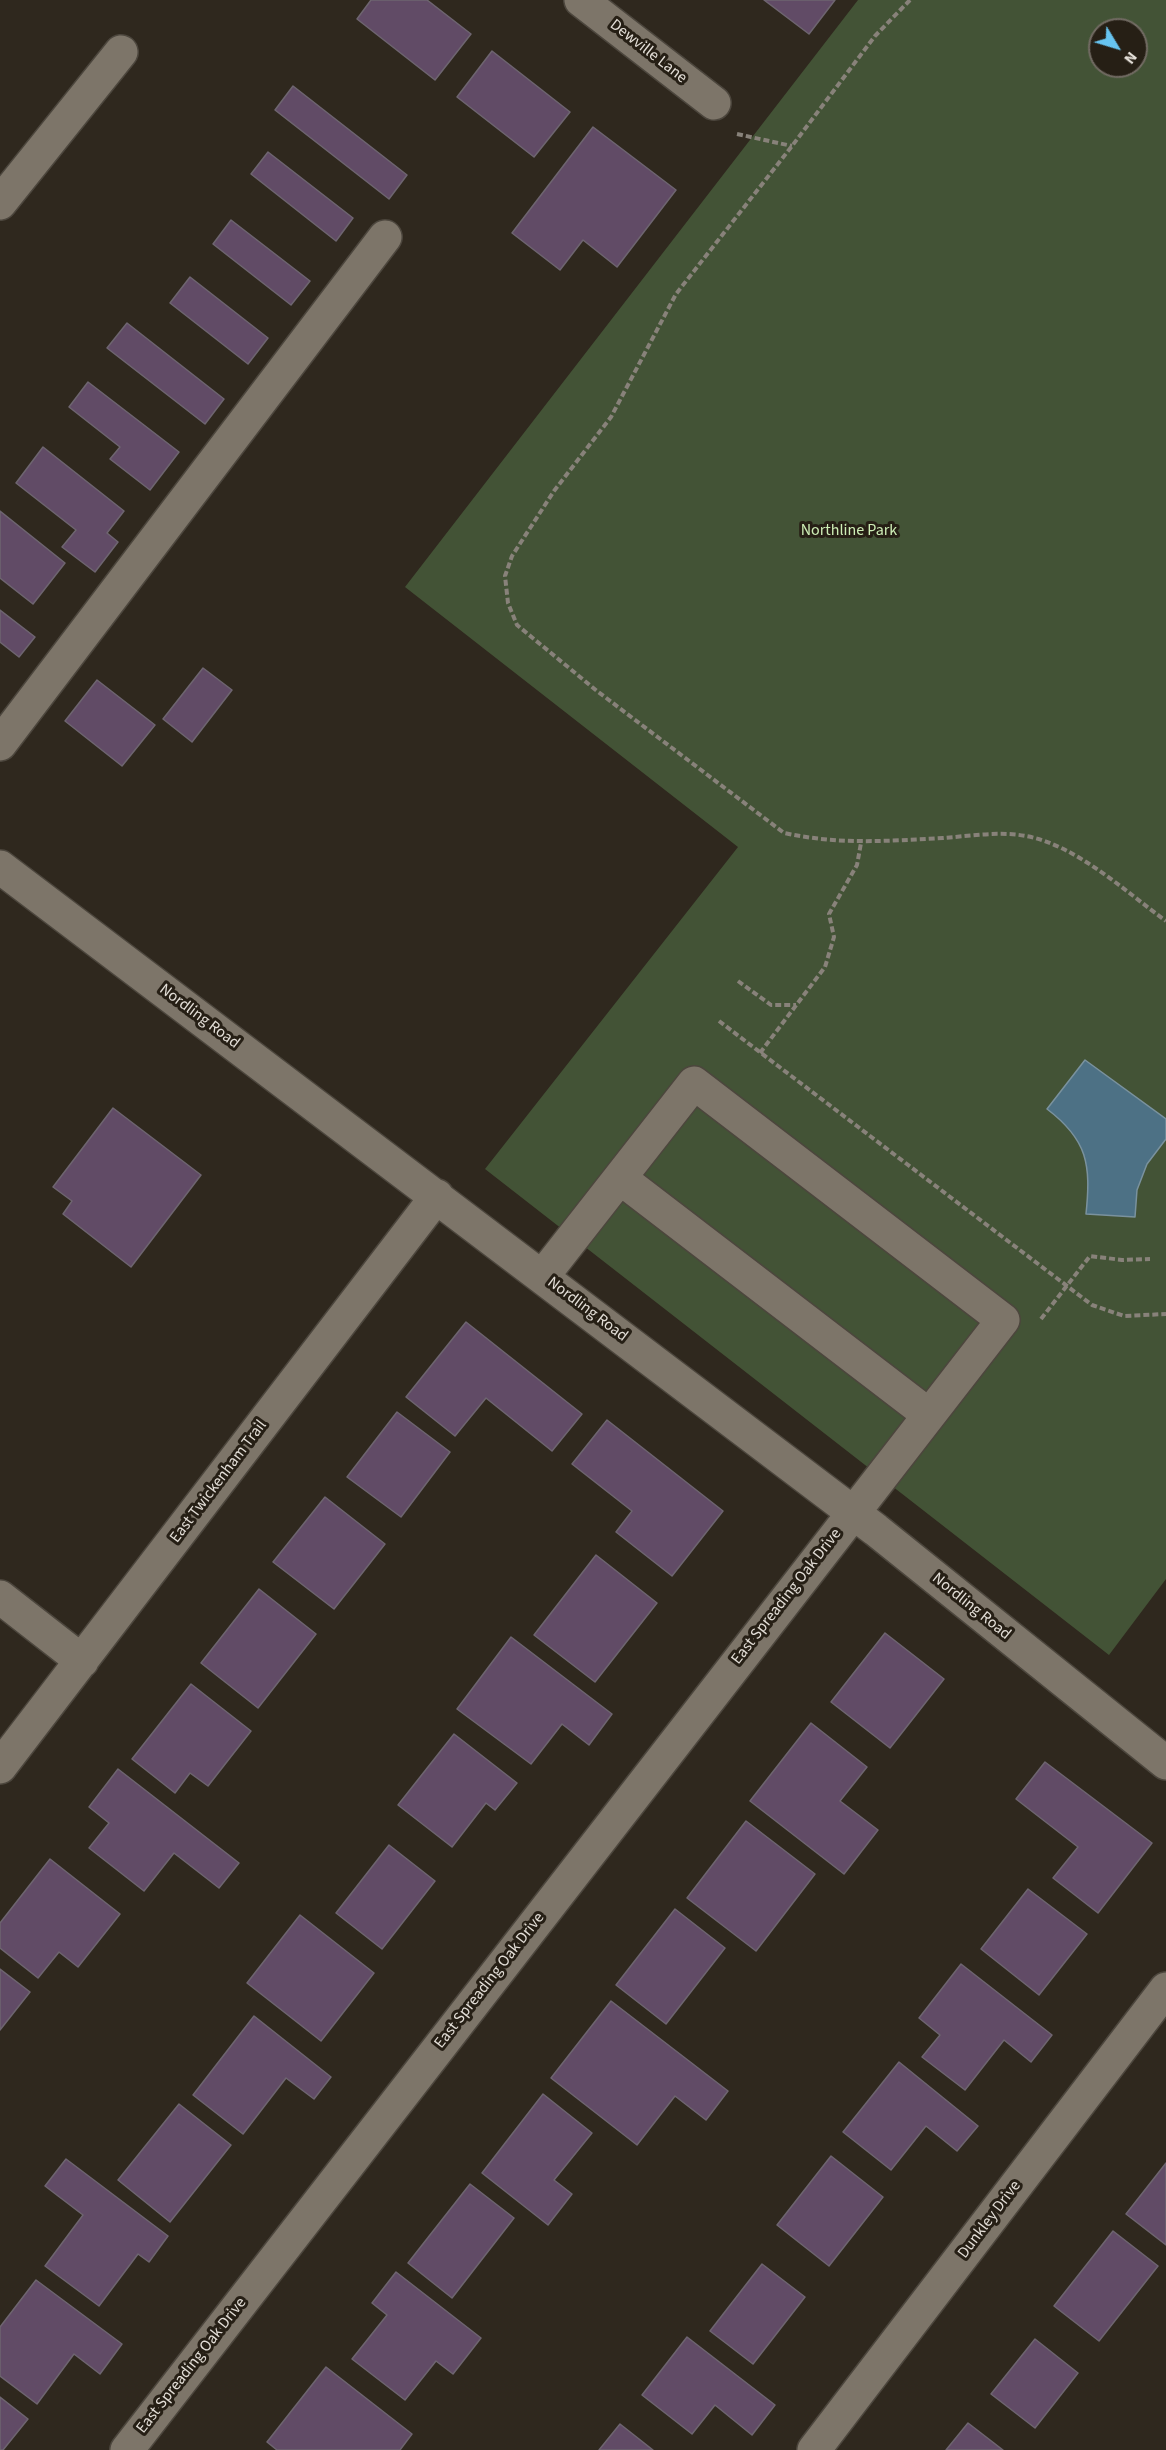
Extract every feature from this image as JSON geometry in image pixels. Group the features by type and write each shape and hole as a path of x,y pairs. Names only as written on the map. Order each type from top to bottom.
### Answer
{"street":[{"name":"Dewville Lane","path":"581,0 714,103"},
{"path":"0,203 121,52"},
{"path":"0,744 385,237"},
{"name":"Nordling Road","path":"0,867 852,1513 1166,1763"},
{"name":"East Spreading Oak Drive","path":"127,2450 1003,1320 694,1083 620,1178"},
{"path":"542,1277 620,1178 928,1415"},
{"name":"East Twickenham Trail","path":"0,1767 436,1196"},
{"path":"0,1598 82,1661"},
{"name":"Dunkley Drive","path":"814,2450 1166,1989"}],"path":[{"path":"910,0 875,36 676,294 611,417 554,491 513,556 505,576 508,603 517,624 597,691 784,833 808,838 861,843 997,834 1027,836 1059,848 1089,864 1166,921"},
{"path":"714,103 717,121 739,134 792,146"},
{"path":"760,1053 825,967 834,937 830,914 857,865 861,843"},
{"path":"738,981 771,1005 796,1005"},
{"path":"719,1021 1092,1305 1124,1316 1166,1314"},
{"path":"1068,1285 1090,1256 1122,1260 1150,1258"}],"green space":[{"name":"Northline Park","path":"858,0 1166,0 1166,1579 1109,1655 485,1169 738,847 405,587"}],"water":[{"path":"1085,1060 1166,1119 1166,1139 1147,1164 1137,1190 1135,1217 1086,1214 1088,1181 1084,1155 1071,1132 1047,1109"}],"building":[{"path":"371,0 427,0 471,34 435,80 357,19"},
{"path":"764,0 835,0 809,34"},
{"path":"492,51 570,112 534,157 457,97"},
{"path":"293,86 407,175 389,199 275,110"},
{"path":"593,127 676,190 617,267 583,240 560,270 512,233"},
{"path":"268,152 353,218 336,241 251,174"},
{"path":"231,220 310,281 291,305 213,244"},
{"path":"190,277 268,338 248,364 170,303"},
{"path":"127,323 224,399 205,424 107,348"},
{"path":"88,382 179,452 150,490 110,459 120,447 69,407"},
{"path":"43,447 124,511 107,533 118,542 95,572 62,547 76,530 16,483"},
{"path":"0,511 65,563 33,604 0,578"},
{"path":"0,610 35,637 19,657 0,642"},
{"path":"203,668 232,690 192,742 163,719"},
{"path":"97,680 155,725 122,766 65,721"},
{"path":"113,1108 201,1175 131,1267 63,1214 72,1201 53,1187"},
{"path":"466,1322 582,1414 552,1451 486,1398 455,1436 406,1397"},
{"path":"397,1412 450,1452 401,1517 347,1477"},
{"path":"607,1420 723,1511 672,1576 616,1532 632,1511 572,1464"},
{"path":"325,1497 385,1544 334,1609 273,1562"},
{"path":"596,1555 657,1603 595,1682 534,1635"},
{"path":"259,1589 316,1634 258,1708 201,1663"},
{"path":"885,1633 944,1679 890,1748 831,1702"},
{"path":"511,1637 612,1714 589,1745 562,1724 531,1764 457,1709"},
{"path":"191,1684 251,1731 208,1786 190,1773 175,1793 132,1759"},
{"path":"811,1723 867,1767 840,1801 878,1830 844,1874 750,1801"},
{"path":"454,1734 517,1783 495,1810 486,1803 452,1847 398,1805"},
{"path":"1045,1762 1152,1843 1098,1913 1053,1878 1078,1847 1016,1799"},
{"path":"118,1769 239,1863 219,1888 174,1853 144,1891 89,1848 109,1823 89,1807"},
{"path":"746,1821 815,1874 756,1951 687,1898"},
{"path":"389,1845 435,1881 382,1949 336,1913"},
{"path":"50,1859 120,1914 78,1967 59,1952 38,1978 0,1948 0,1923"},
{"path":"1028,1889 1087,1934 1039,1995 981,1949"},
{"path":"675,1909 725,1948 666,2024 616,1985"},
{"path":"300,1915 374,1973 321,2041 247,1983"},
{"path":"961,1964 1052,2035 1031,2062 1004,2040 965,2090 922,2057 940,2035 919,2018"},
{"path":"0,1969 30,1992 0,2030"},
{"path":"611,2001 728,2091 706,2120 675,2096 637,2145 551,2078"},
{"path":"254,2016 331,2077 314,2099 286,2078 243,2134 193,2095"},
{"path":"899,2062 978,2126 957,2151 926,2126 891,2170 843,2132"},
{"path":"543,2094 592,2133 554,2180 572,2194 548,2225 482,2173"},
{"path":"179,2104 231,2145 170,2222 118,2180"},
{"path":"831,2156 883,2197 829,2266 777,2225"},
{"path":"66,2159 168,2236 149,2262 138,2254 99,2306 45,2266 83,2215 45,2186"},
{"path":"1166,2163 1166,2245 1126,2214"},
{"path":"470,2184 514,2218 452,2298 408,2263"},
{"path":"1113,2231 1158,2266 1099,2341 1054,2306"},
{"path":"762,2264 805,2297 753,2364 710,2331"},
{"path":"396,2272 481,2338 453,2374 436,2361 405,2400 352,2359 387,2315 372,2303"},
{"path":"36,2280 122,2344 100,2374 74,2354 37,2404 0,2376 0,2327"},
{"path":"687,2337 775,2405 752,2435 715,2405 692,2434 642,2395"},
{"path":"1035,2339 1078,2373 1035,2428 991,2394"},
{"path":"326,2367 412,2434 400,2450 277,2450 267,2442"},
{"path":"0,2397 28,2419 3,2450 0,2450"},
{"path":"968,2423 1003,2450 946,2450"},
{"path":"620,2424 653,2450 599,2450"}]}
